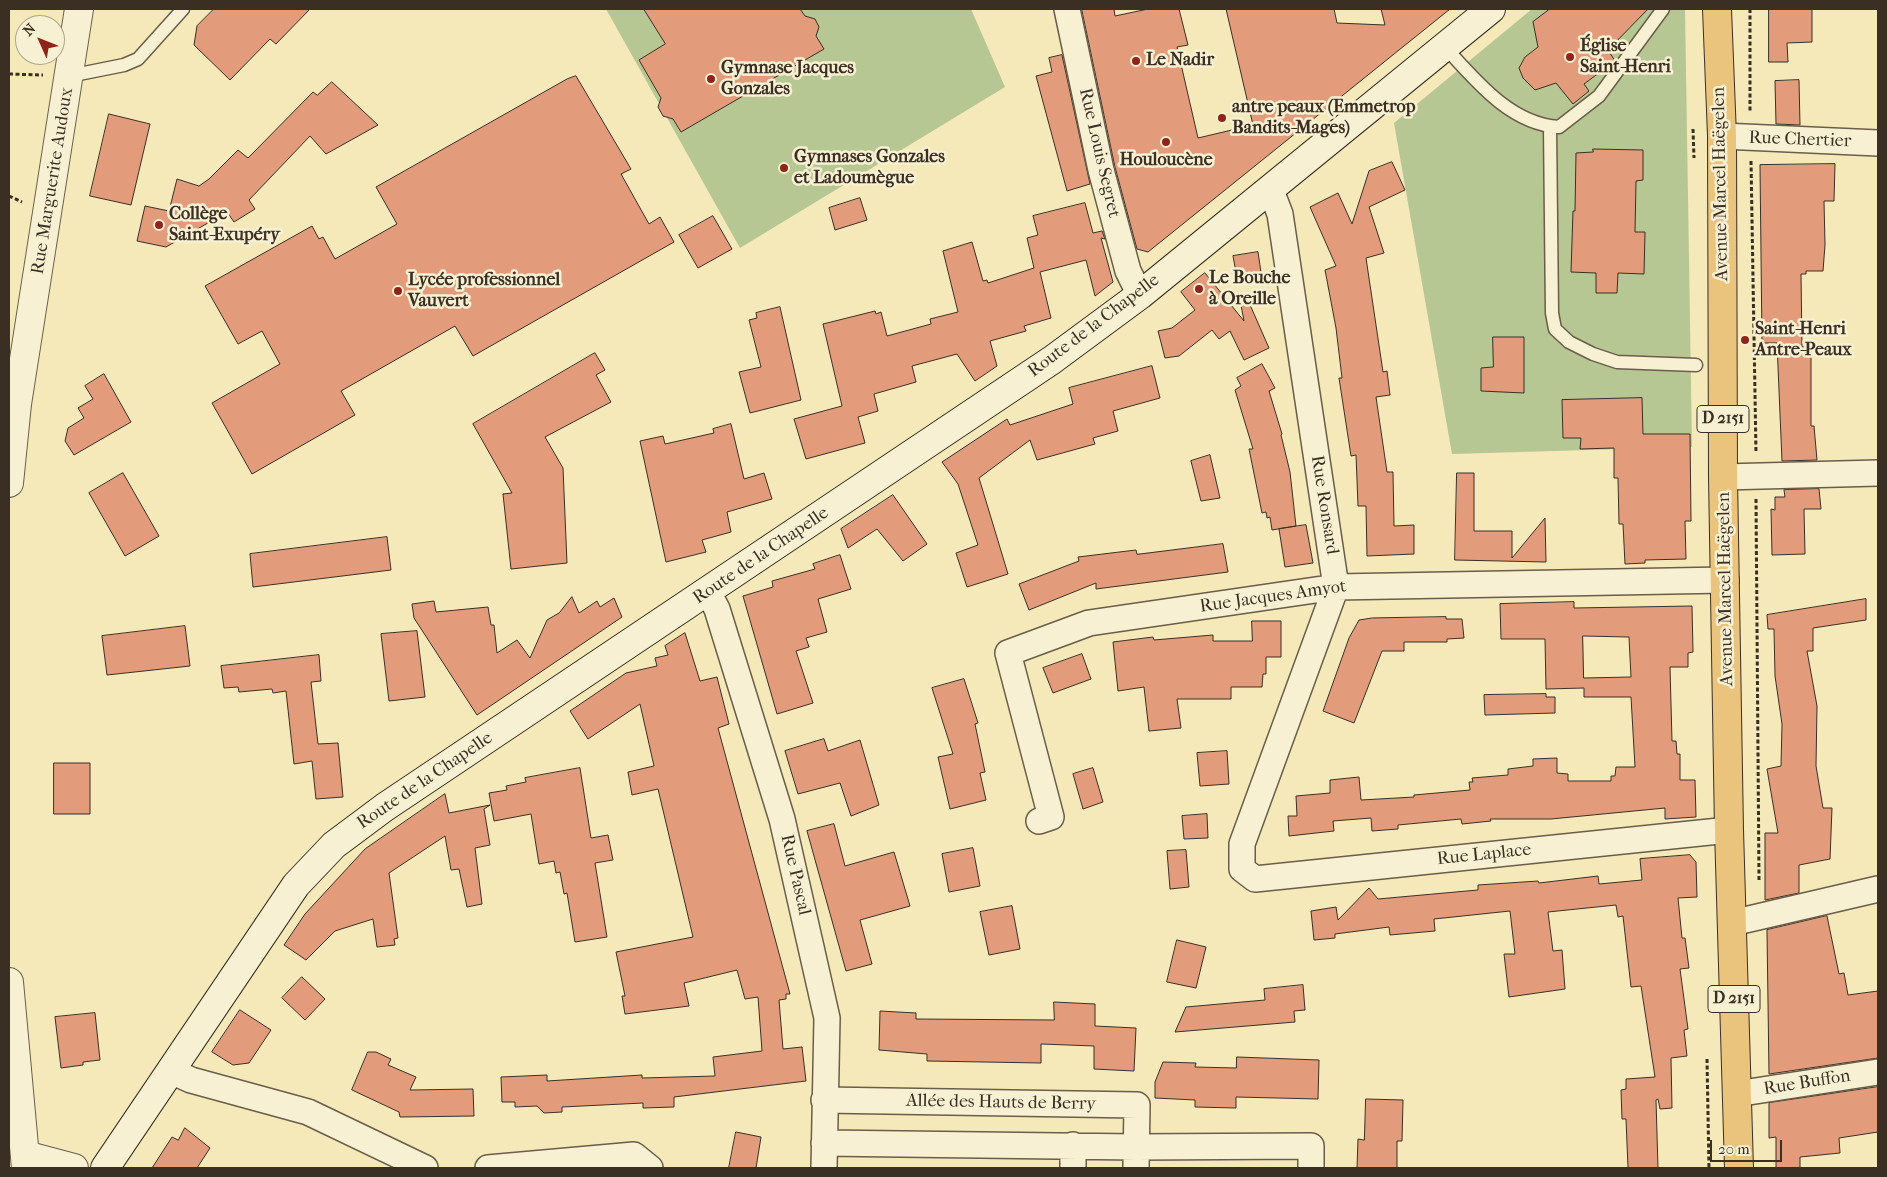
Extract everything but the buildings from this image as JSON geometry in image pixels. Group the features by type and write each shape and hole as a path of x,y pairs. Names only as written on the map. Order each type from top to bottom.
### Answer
{"main road":[{"name":"Rue Marguerite Audoux","path":"9,479 17,404 78,9"},
{"name":"Route de la Chapelle","path":"105,1168 275,915 315,862 334,845 394,801 1052,360 1140,295 1490,9"},
{"name":"Avenue Marcel Haëgelen","path":"1717,9 1722,136 1723,477 1729,830 1739,1168"},
{"path":"9,982 12,1048 26,1162 74,1168"}],"street":[{"name":"Rue Louis Segret","path":"1067,9 1101,170 1128,271 1140,295"},
{"name":"Rue Chertier","path":"1722,136 1878,143"},
{"name":"Rue Ronsard","path":"1242,869 1242,844 1336,587 1280,214 1270,188"},
{"path":"1723,477 1878,473"},
{"name":"Rue Jacques Amyot","path":"1039,821 1051,817 1008,653 1089,623 1336,587 1726,580"},
{"name":"Rue Pascal","path":"708,592 717,609 782,819 825,1008 827,1018 824,1168"},
{"name":"Rue Laplace","path":"1242,869 1255,879 1729,830"},
{"path":"1732,923 1878,889"},
{"path":"171,1071 191,1080 308,1112 425,1168"},
{"name":"Rue Buffon","path":"1736,1094 1878,1072"},
{"name":"Allée des Hauts de Berry","path":"824,1100 1137,1105 1136,1158"},
{"path":"824,1143 1073,1157 1136,1158 1251,1157 1311,1146 1311,1168"},
{"path":"488,1168 634,1154 650,1168"}],"lane":[{"path":"69,76 124,65 138,58 183,9"},
{"path":"1444,46 1476,80 1512,112 1542,126 1559,127 1599,96 1663,9"},
{"path":"1550,127 1552,313 1555,329 1569,342 1617,362 1696,365"}],"path":[{"path":"1750,9 1759,917"},
{"path":"9,74 69,76"}],"green space":[{"name":"Gymnases Gonzales et Ladoumègue","path":"606,9 971,9 1005,87 740,248"},
{"path":"1532,9 1685,9 1692,447 1452,454 1394,123"}],"place":[{"name":"Église Saint-Henri","path":"1570,57"},
{"name":"Le Nadir","path":"1136,61"},
{"name":"Gymnase Jacques Gonzales","path":"711,79"},
{"name":"antre peaux (Emmetrop Bandits-Mages)","path":"1222,118"},
{"name":"Houloucène","path":"1166,142"},
{"name":"Gymnases Gonzales et Ladoumègue","path":"784,168"},
{"name":"Collège Saint-Exupéry","path":"159,225"},
{"name":"Le Bouche à Oreille","path":"1199,289"},
{"name":"Lycée professionnel Vauvert","path":"398,291"},
{"name":"Saint-Henri Antre-Peaux","path":"1745,340"}]}
